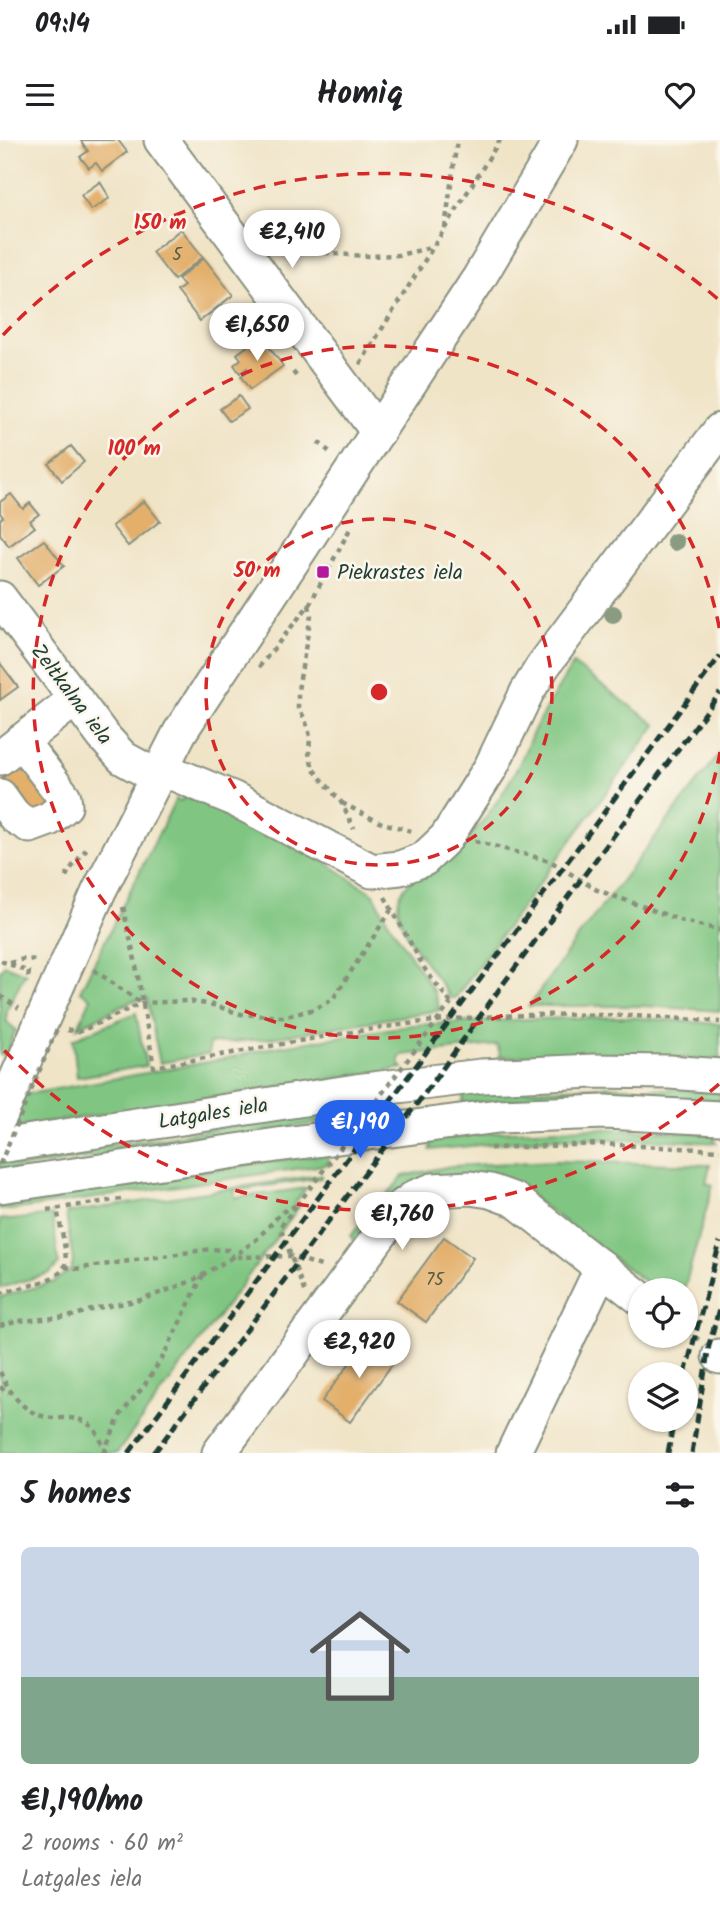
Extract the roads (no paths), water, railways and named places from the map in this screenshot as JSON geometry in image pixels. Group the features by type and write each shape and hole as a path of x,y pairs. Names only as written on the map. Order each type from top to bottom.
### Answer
{"street":[{"path":"161,140 378,432"},
{"path":"0,1116 53,1024 99,891 180,732 479,278 561,140"},
{"name":"Zeltkalna iela","path":"0,598 103,736 123,758 232,798 372,871 400,868 424,859 446,838 491,767 527,692 543,666 720,430"},
{"path":"0,796 15,817 30,826 49,818 65,806 64,797 11,750 75,699"},
{"name":"Latgales iela","path":"0,1146 356,1091 481,1076 594,1071 720,1076"},
{"name":"Latgales iela","path":"0,1186 277,1144 498,1116 606,1112 720,1118"},
{"path":"219,1453 400,1209 415,1197 433,1190 470,1188 490,1191 515,1200 628,1288"},
{"path":"513,1453 601,1267"}],"railway":[{"path":"129,1453 720,656"},
{"path":"154,1453 428,1089 720,693"},
{"path":"688,1362 720,1242"},
{"path":"692,1453 709,1345 720,1306"},
{"path":"668,1453 672,1432"}],"place":[{"name":"Piekrastes iela","path":"323,572"}]}
